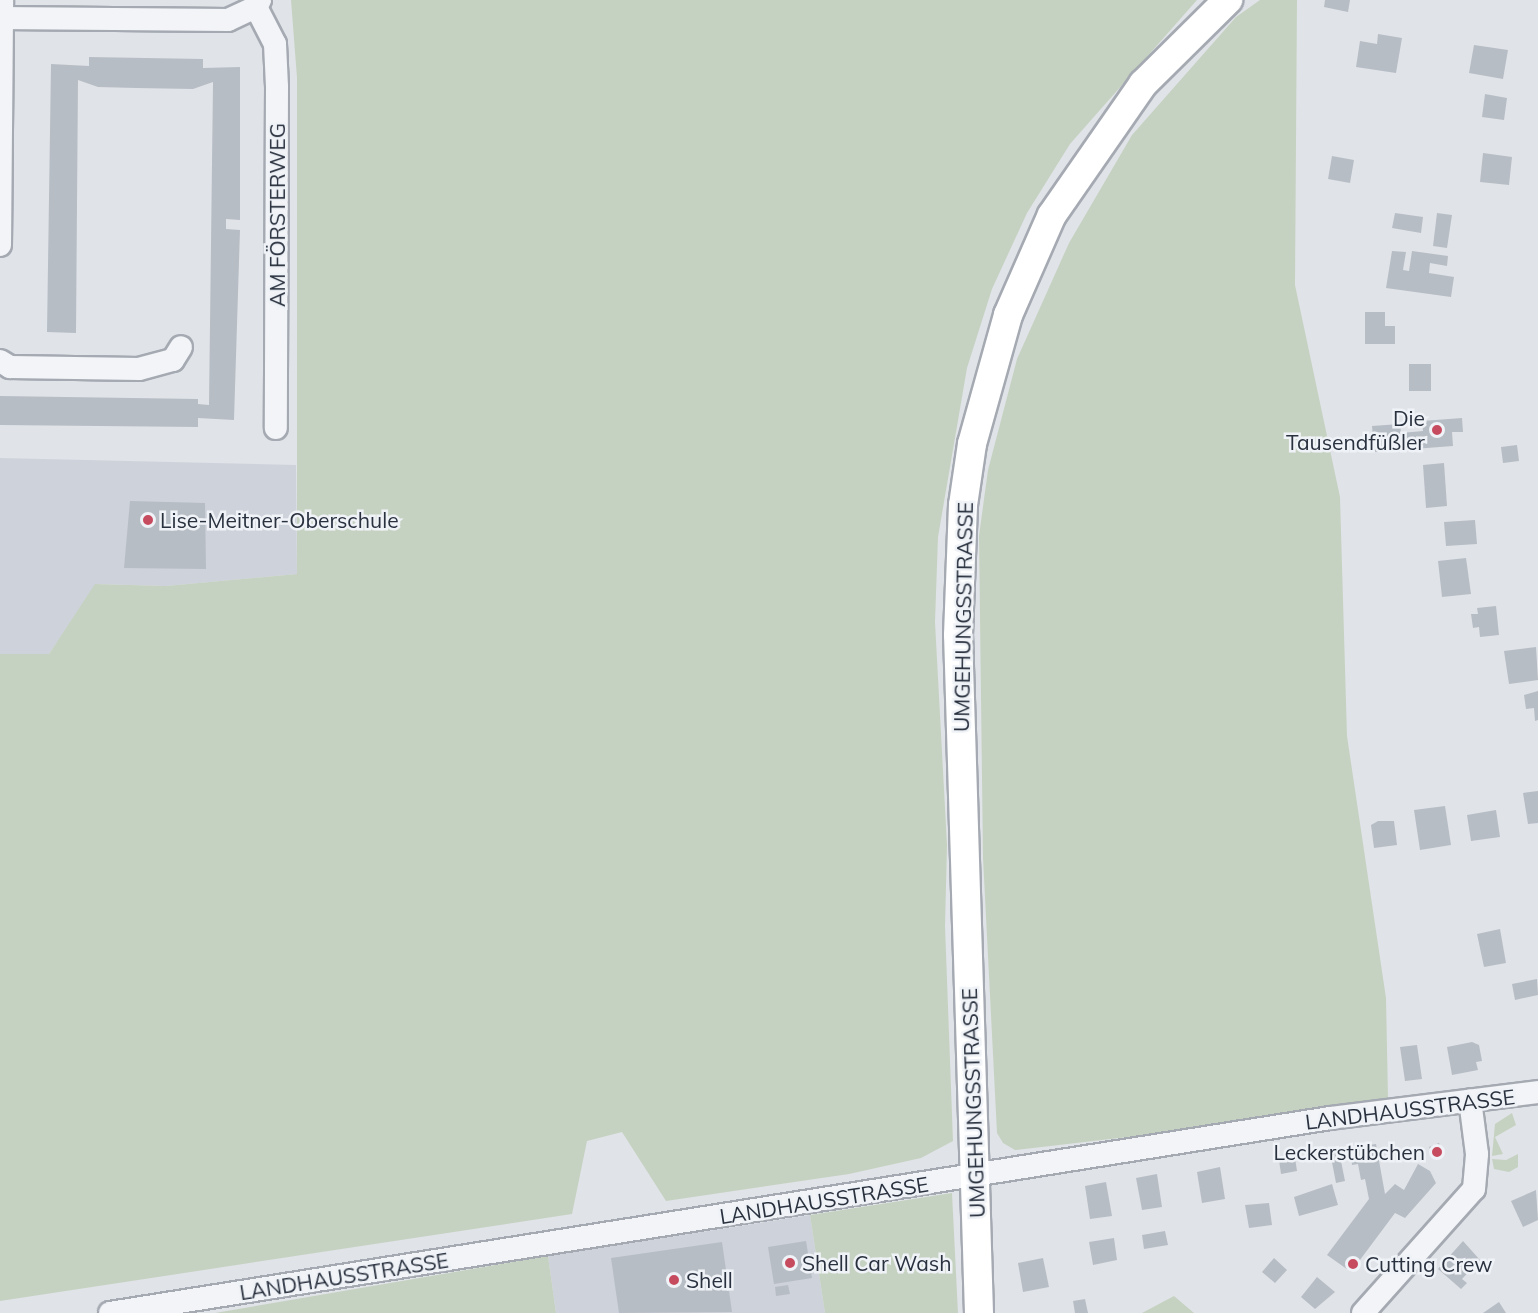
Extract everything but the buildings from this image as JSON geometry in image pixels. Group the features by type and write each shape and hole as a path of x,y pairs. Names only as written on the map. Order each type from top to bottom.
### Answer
{"main road":[{"name":"UMGEHUNGSSTRASSE","path":"980,1313 958,635 963,505 972,444 1008,315 1052,215 1143,84 1228,0"}],"street":[{"name":"AM FÖRSTERWEG","path":"0,245 1,12 228,20 258,3 275,44 277,87 276,428"},
{"path":"0,361 10,367 139,369 173,360 181,347"},
{"name":"LANDHAUSSTRASSE","path":"110,1313 974,1174 1470,1100 1538,1092"},
{"path":"1363,1313 1474,1189 1477,1154 1470,1100"}],"shaded area":[{"name":"Lise-Meitner-Oberschule","path":"0,458 296,465 297,574 166,586 96,584 49,654 0,654"},
{"path":"810,1215 825,1313 556,1313 548,1256"}],"green space":[{"path":"291,0 1197,0 1070,144 1027,213 992,289 967,368 938,537 935,622 947,845 945,926 953,1141 921,1158 849,1174 666,1201 622,1132 587,1141 572,1214 0,1301 0,654 49,654 95,584 166,586 297,574 297,78"},
{"path":"1260,0 1297,0 1295,285 1340,497 1347,736 1386,998 1388,1098 1179,1131 1015,1150 1003,1143 997,1133 983,858 979,536 988,470 1017,359 1069,243 1132,135 1236,17"},
{"path":"1512,1113 1516,1125 1495,1137 1503,1154 1492,1156 1495,1124"},
{"path":"1518,1154 1518,1167 1509,1172 1494,1169 1492,1159 1506,1160"},
{"path":"952,1193 958,1313 825,1313 810,1215"},
{"path":"548,1256 556,1313 215,1313"},
{"path":"1174,1296 1194,1313 1142,1313"}],"place":[{"name":"Die Tausendfüßler","path":"1437,430"},
{"name":"Lise-Meitner-Oberschule","path":"148,520"},
{"name":"Leckerstübchen","path":"1437,1152"},
{"name":"Shell Car Wash","path":"790,1263"},
{"name":"Cutting Crew","path":"1353,1264"},
{"name":"Shell","path":"674,1280"}]}
